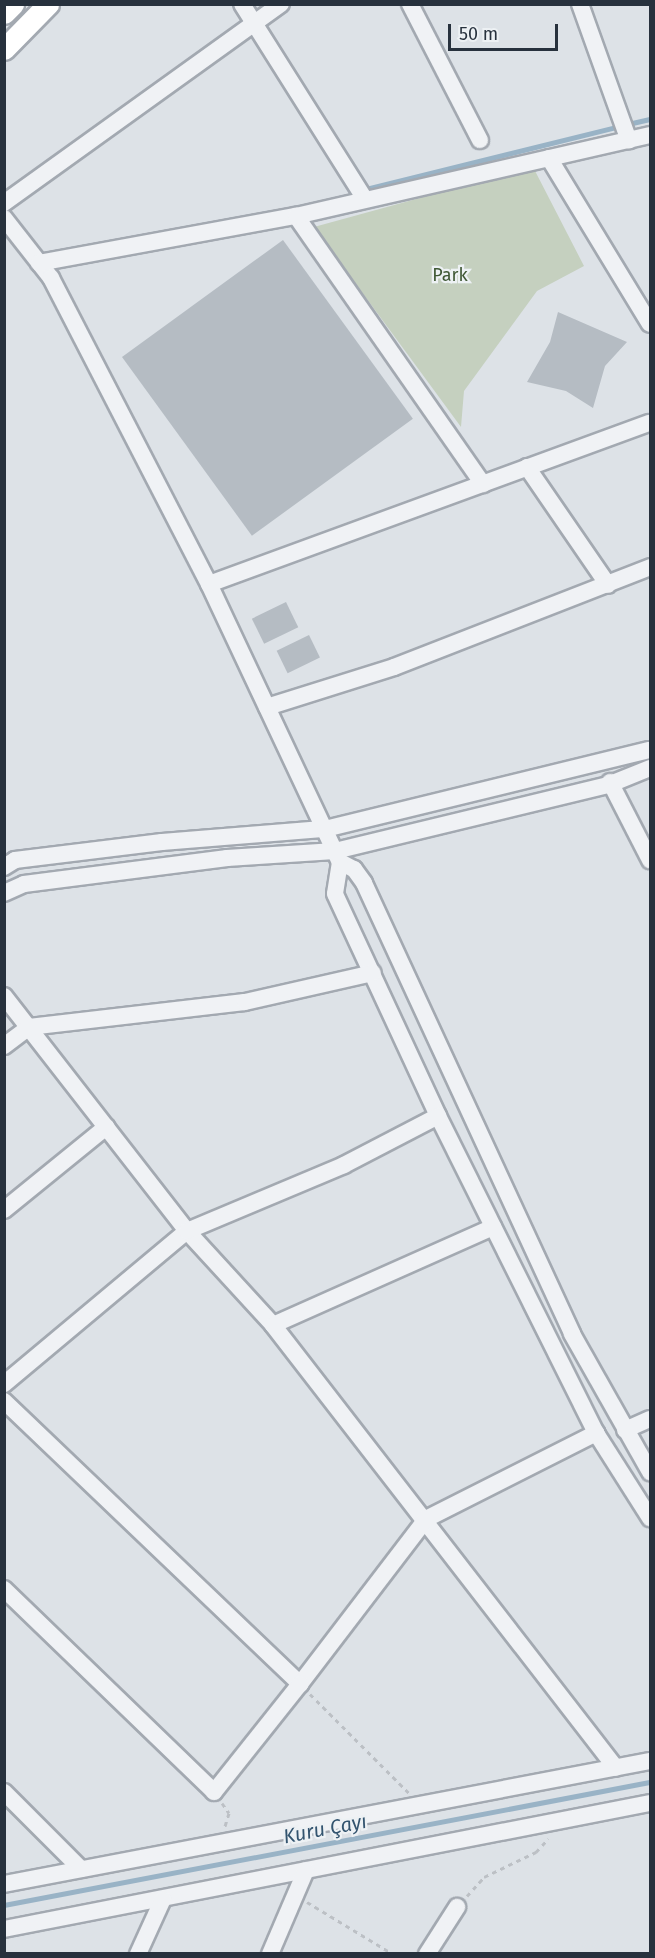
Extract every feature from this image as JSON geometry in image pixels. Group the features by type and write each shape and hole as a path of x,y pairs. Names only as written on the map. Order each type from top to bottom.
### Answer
{"main road":[{"path":"4,13 13,4"},
{"path":"4,49 48,4"}],"street":[{"path":"242,4 364,198"},
{"path":"4,203 281,4"},
{"path":"410,4 480,140"},
{"path":"580,4 626,130"},
{"path":"39,263 296,216 364,198 549,158 626,130 651,135"},
{"path":"549,158 651,324"},
{"path":"296,216 483,484"},
{"path":"4,218 39,263 209,584 338,857 354,869 364,883 524,1234 625,1430 651,1472"},
{"path":"209,584 651,423"},
{"path":"527,467 608,585"},
{"path":"267,707 394,667 651,567"},
{"path":"4,867 15,860 129,846 324,829 651,750"},
{"path":"4,893 24,885 227,858 338,857 610,782 651,768"},
{"path":"610,782 651,860"},
{"path":"338,857 335,894 438,1116 596,1433 651,1518"},
{"path":"4,1046 29,1027 245,1002 373,973"},
{"path":"4,996 187,1231 273,1325 426,1519 616,1768"},
{"path":"4,1384 187,1231 344,1165 438,1116"},
{"path":"4,1210 106,1127"},
{"path":"273,1325 493,1227"},
{"path":"4,1401 300,1684"},
{"path":"625,1430 651,1419"},
{"path":"4,1588 214,1791 300,1684 426,1519 596,1433"},
{"path":"4,1884 651,1761"},
{"path":"4,1792 81,1869"},
{"path":"4,1929 651,1803"},
{"path":"270,1953 306,1870"},
{"path":"138,1953 163,1899"},
{"path":"427,1953 457,1907"}],"path":[{"path":"300,1684 422,1806"},
{"path":"214,1791 229,1813 219,1844"},
{"path":"457,1907 484,1877 536,1852 569,1819"},
{"path":"296,1895 393,1953"}],"green space":[{"name":"Park","path":"533,167 584,266 537,291 464,391 461,427 314,227"}],"building":[{"path":"283,240 413,419 252,536 122,357"},
{"path":"558,312 627,342 605,366 593,408 566,391 527,382 550,342"},
{"path":"286,602 298,627 264,644 252,619"},
{"path":"309,635 320,657 288,673 277,651"}],"waterway":[{"path":"628,124 650,119"},
{"path":"366,189 620,126"},
{"name":"Kuru Çayı","path":"4,1905 650,1782"}]}
